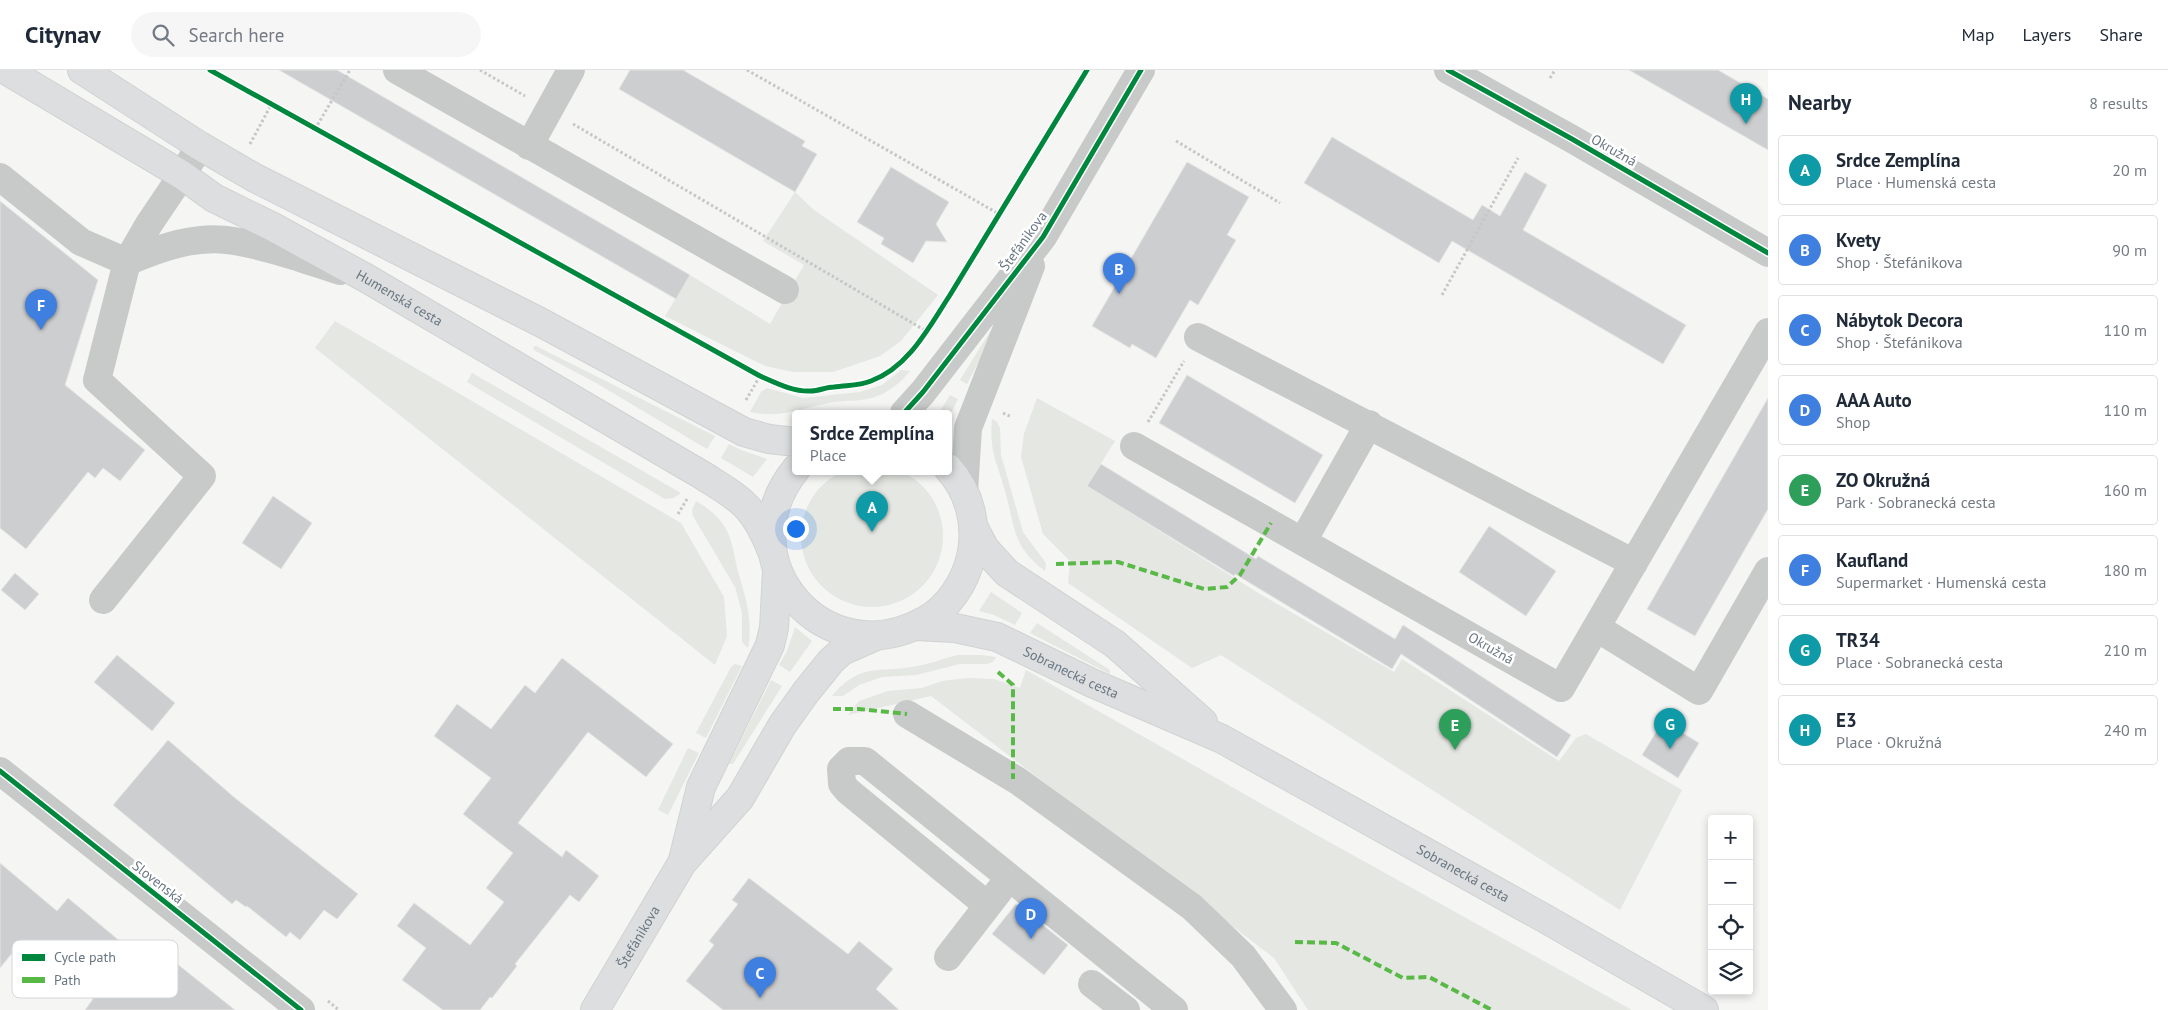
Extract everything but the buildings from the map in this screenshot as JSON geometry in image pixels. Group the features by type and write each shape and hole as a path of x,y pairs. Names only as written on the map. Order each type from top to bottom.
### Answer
{"main road":[{"name":"Humenská cesta","path":"6,70 182,176 214,198 273,227 366,278 740,499 753,512 761,524 785,587 796,602 824,624 840,631 876,636"},
{"path":"82,70 200,146 255,178 540,322 738,428 769,439 792,442"},
{"path":"682,864 701,787 770,645 774,628 773,512 779,495 792,474"},
{"path":"682,864 740,798 783,724 831,661 851,646 876,636 896,633 915,626 937,612 959,586 968,568 973,548 974,528 964,492 952,474"},
{"name":"Sobranecká cesta","path":"974,528 984,549 1008,573 1115,644 1222,739"},
{"name":"Sobranecká cesta","path":"915,626 964,630 997,637 1092,683 1222,739 1544,918 1704,1010"},
{"name":"Štefánikova","path":"595,1010 682,864"}],"street":[{"path":"397,70 786,290"},
{"path":"529,146 571,70"},
{"name":"Štefánikova","path":"907,410 923,392 968,331 1043,237 1141,70"},
{"name":"Okružná","path":"1448,70 1572,139 1768,253"},
{"path":"104,600 202,476 97,380 127,262 149,224 200,146"},
{"path":"0,177 81,242 127,262 155,250 182,243 205,240 233,240 366,278"},
{"name":"Štefánikova","path":"964,492 968,428 1043,237"},
{"path":"1768,332 1597,628 1699,691 1768,570"},
{"path":"1198,337 1634,563"},
{"path":"1303,541 1369,424"},
{"name":"Okružná","path":"1134,446 1561,688 1597,628"},
{"path":"908,714 1018,782 1192,907 1243,956 1283,1010"},
{"path":"987,904 848,791 842,784 841,769 850,761 865,761 1174,1010"},
{"name":"Slovenská","path":"0,771 302,1010"},
{"path":"948,957 987,904 1009,878"},
{"path":"1092,984 1126,1010"}],"path":[{"path":"315,129 350,70"},
{"path":"480,70 926,331"},
{"path":"747,70 999,214"},
{"path":"1550,78 1555,70"},
{"path":"264,101 280,110"},
{"path":"248,149 271,106"},
{"path":"306,124 324,134"},
{"path":"1176,141 1280,203"},
{"path":"1442,295 1518,158"},
{"path":"994,222 1004,206"},
{"path":"921,338 931,324"},
{"path":"1134,446 1198,337"},
{"path":"753,372 769,380"},
{"path":"744,404 760,376"},
{"path":"678,514 690,494"}],"shaded area":[{"path":"795,192 814,210 938,295 901,341 880,356 833,372 793,372 765,366 665,316 690,275 770,324 804,265 763,241"},
{"path":"335,321 681,523 724,597 727,636 715,665 315,348"},
{"path":"994,325 998,326 967,384 960,380"},
{"path":"536,346 715,436 707,449 596,383 534,350 533,347"},
{"path":"901,370 910,371 885,393 863,400 834,402 801,410 792,410 792,412 762,414 750,412 761,392 767,388 803,398 860,392 882,385"},
{"path":"472,373 681,493 674,498 665,499 467,382"},
{"path":"950,395 958,399 952,411 941,410"},
{"path":"1037,398 1115,441 1087,486 1260,594 1394,672 1402,659 1559,761 1576,738 1586,734 1682,790 1620,910 1221,655 1192,668 1068,583 1070,561 1043,534 1021,457 1024,434"},
{"path":"992,419 997,422 1000,428 1001,455 1023,532 1046,563 1045,571 1026,553 1016,535 994,456 991,430"},
{"path":"729,444 767,459 753,477 721,458"},
{"path":"836,475 908,475 931,496 942,522 942,550 931,576 912,595 886,606 858,606 832,595 813,576 802,550 802,522 806,509 813,496"},
{"path":"696,501 719,519 730,538 748,609 750,628 748,648 742,642 742,613 735,587 693,516 692,510"},
{"path":"991,592 1022,613 1015,625 994,615 979,611"},
{"path":"1037,623 1110,670 1110,674 1030,633"},
{"path":"795,627 812,641 790,672 779,665 787,651"},
{"path":"958,655 996,657 993,662 987,664 960,664 916,675 882,677 859,685 843,696 832,696 852,678 862,673 922,665"},
{"path":"735,664 742,666 706,738 696,733 731,667"},
{"path":"1026,670 1313,833 1632,1010 1308,1010 1274,958 931,696 848,715 859,701 888,691 922,688 942,681 967,678 994,679 1020,688"},
{"path":"771,680 782,686 733,764 729,764"},
{"path":"688,748 699,753 668,815 658,810"}],"marked path":[{"path":"1056,564 1118,562 1204,589 1227,587 1240,575 1271,523"},
{"path":"998,672 1013,685 1013,779"},
{"path":"833,709 859,709 907,714"},
{"path":"1295,942 1336,943 1403,978 1429,977 1492,1010"}],"cycle path":[{"path":"210,70 760,376 791,389 804,391 857,385 871,381 884,375 896,366 917,345 950,295 1087,70"},
{"path":"907,410 923,392 1043,237 1141,70"},
{"path":"1448,70 1572,139 1768,253"},
{"path":"0,771 301,1010"}],"place":[{"name":"E3","path":"1746,124"},
{"name":"Kvety","path":"1119,294"},
{"name":"Kaufland","path":"41,330"},
{"name":"Srdce Zemplína","path":"872,532"},
{"name":"TR34","path":"1670,749"},
{"name":"ZO Okružná","path":"1455,750"},
{"name":"AAA Auto","path":"1031,939"},
{"name":"Nábytok Decora","path":"760,998"}]}
